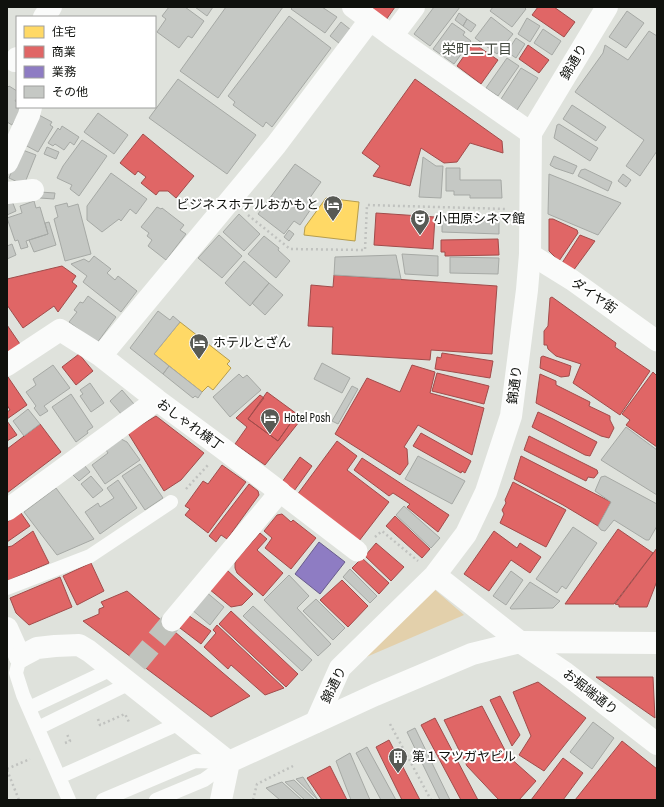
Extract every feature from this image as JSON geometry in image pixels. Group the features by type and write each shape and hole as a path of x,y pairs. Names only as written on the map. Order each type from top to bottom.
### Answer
{"street":[{"path":"45,16 51,7"},
{"path":"353,7 392,36 531,132"},
{"path":"392,36 414,7"},
{"name":"錦通り","path":"316,722 340,668 429,570 466,534 486,492 511,416 527,290 530,254 529,210 531,132 608,7"},
{"path":"101,356 276,145 370,20"},
{"path":"7,163 31,108"},
{"path":"7,193 33,190"},
{"name":"ダイヤ街","path":"530,254 572,280 657,341"},
{"name":"おしゃれ横丁","path":"7,365 60,330 101,356 357,551"},
{"path":"7,510 157,400"},
{"path":"172,621 280,492"},
{"name":"お堀端通り","path":"429,570 520,642 564,672 657,744"},
{"path":"7,628 20,657 37,648 55,646 79,645 89,651 229,762"},
{"path":"229,762 374,695 472,654 520,642 657,643"},
{"path":"221,800 229,762"}],"lane":[{"path":"7,588 90,556 171,502"},
{"path":"20,657 16,673 29,708 69,800"},
{"path":"29,708 112,669"},
{"path":"38,728 130,683"},
{"path":"59,777 180,723"},
{"path":"103,800 195,761 229,762"},
{"path":"156,800 204,780 229,762"}],"path":[{"path":"230,201 290,249 365,250 367,204 529,210"},
{"path":"171,502 178,497 222,448"},
{"path":"357,551 382,531 429,570"},
{"path":"100,725 125,714"},
{"path":"390,724 431,800"},
{"path":"253,800 257,784 293,766"},
{"path":"7,770 19,800"}],"shaded area":[{"path":"434,589 464,615 364,658"}],"building: 住宅":[{"path":"326,198 359,202 355,241 304,235 305,227"},
{"path":"180,322 230,361 227,364 231,368 213,390 208,386 202,392 154,354"}],"building: 商業":[{"path":"374,7 395,7 386,20 372,10"},
{"path":"538,7 554,7 575,22 564,37 532,15"},
{"path":"473,43 498,60 481,84 457,66"},
{"path":"528,45 549,60 539,73 519,59"},
{"path":"415,79 502,141 503,153 470,143 457,162 444,163 421,148 410,186 373,176 380,166 362,153"},
{"path":"143,134 194,176 176,198 168,191 159,191 156,195 141,183 146,177 138,171 135,175 120,163"},
{"path":"376,213 435,217 433,249 374,245"},
{"path":"549,219 553,219 577,230 578,233 559,261 549,251"},
{"path":"580,235 595,241 573,271 562,263"},
{"path":"498,239 499,255 445,256 445,252 441,252 441,240"},
{"path":"62,266 76,276 72,282 77,286 58,312 54,306 23,328 7,305 7,279"},
{"path":"334,275 497,286 492,354 431,350 430,360 332,354 333,327 308,326 311,285 333,287"},
{"path":"552,297 616,343 615,347 650,371 620,415 573,383 581,364 556,356 548,349 547,345 544,345 544,331 548,326 550,298"},
{"path":"7,325 20,344 8,353 7,351"},
{"path":"442,353 493,361 490,378 435,369 437,357 441,358"},
{"path":"79,354 93,371 76,385 62,367"},
{"path":"543,356 571,366 569,376 561,377 540,368 541,357"},
{"path":"412,365 435,372 430,393 484,408 472,455 418,425 404,447 407,449 408,464 400,475 335,434 367,378 400,392"},
{"path":"653,372 657,376 657,447 626,425 630,420 622,414"},
{"path":"437,373 489,386 484,404 432,391"},
{"path":"540,374 556,381 556,385 590,402 589,406 610,416 610,420 614,428 609,438 601,436 536,403"},
{"path":"8,377 27,405 7,419 7,412 10,410 7,405"},
{"path":"267,392 297,414 278,441 248,419"},
{"path":"260,395 264,398 248,419 278,441 297,414 303,417 265,465 235,444 247,427 236,418"},
{"path":"538,412 597,442 590,456 585,455 532,427"},
{"path":"156,416 204,453 181,480 164,491 128,433"},
{"path":"7,421 17,435 7,441"},
{"path":"40,424 61,452 7,493 7,449"},
{"path":"421,433 471,461 465,473 462,471 461,473 413,446"},
{"path":"529,436 597,470 598,473 594,478 588,477 586,481 524,450"},
{"path":"337,441 357,456 347,470 389,502 359,541 297,495"},
{"path":"521,456 611,502 598,526 563,505 514,479"},
{"path":"300,457 312,466 294,491 282,482"},
{"path":"362,458 449,515 438,532 407,507 410,504 393,493 389,496 354,470"},
{"path":"222,465 246,482 208,533 185,515 190,509 185,506 203,481 208,484"},
{"path":"513,482 566,510 546,547 500,523 504,514 502,510 506,503 505,500"},
{"path":"249,484 258,491 259,495 227,539 221,535 216,542 209,536"},
{"path":"21,513 30,526 7,542 7,522"},
{"path":"282,514 291,522 293,520 316,538 291,569 265,548 272,538 264,531 277,515"},
{"path":"395,516 430,549 422,558 386,526"},
{"path":"618,529 653,553 614,604 565,604"},
{"path":"33,531 49,563 7,581 7,547 12,546"},
{"path":"494,531 517,548 520,543 541,557 530,573 511,560 489,591 464,574"},
{"path":"260,533 267,539 257,550 283,573 263,596 237,573 235,568 235,563 238,558"},
{"path":"376,543 404,567 391,581 365,556"},
{"path":"657,548 657,581 647,607 619,607 619,605 615,604"},
{"path":"362,558 389,583 379,594 352,568"},
{"path":"91,563 104,591 77,605 63,576"},
{"path":"227,570 253,594 242,605 231,607 209,589"},
{"path":"60,577 72,607 29,625 16,613 10,598"},
{"path":"342,580 368,606 348,627 320,600"},
{"path":"127,591 250,696 211,717 83,621 99,614 99,609 104,607 101,602"},
{"path":"231,611 298,674 286,687 219,624"},
{"path":"185,613 211,631 201,644 176,625"},
{"path":"217,625 284,688 265,695 231,665 228,669 204,647 216,633 213,630"},
{"path":"596,677 653,677 655,718"},
{"path":"538,682 586,718 544,771 519,755 531,736 513,692"},
{"path":"500,696 520,735 512,746 490,700"},
{"path":"482,706 508,756 536,781 519,800 499,800 467,766 444,720"},
{"path":"435,718 478,800 461,800 421,725"},
{"name":"第１マツガヤビル","path":"389,740 420,800 402,800 376,747"},
{"path":"622,741 657,769 657,800 575,800"},
{"path":"563,758 583,773 563,800 531,800"},
{"path":"330,766 347,800 322,800 307,778"}],"building: 業務":[{"path":"319,542 345,562 320,594 295,574"}],"building: その他":[{"path":"169,7 185,7 204,21 192,38 188,36 179,48 157,32 166,19 162,16"},
{"path":"195,7 213,7 207,16"},
{"path":"226,7 283,7 218,98 180,71"},
{"path":"293,7 322,7 337,17 325,33 291,9"},
{"path":"434,7 460,7 430,46 414,34"},
{"path":"493,7 524,7 526,9 512,27 490,11"},
{"path":"627,11 644,23 626,48 609,37"},
{"path":"459,13 467,19 463,26 455,20"},
{"path":"289,16 331,48 272,127 266,122 263,127 233,105 235,102 228,96"},
{"path":"491,17 513,34 497,54 475,38"},
{"path":"527,18 540,26 530,42 518,34"},
{"path":"467,19 476,25 471,32 463,26"},
{"path":"341,22 351,30 340,44 330,36"},
{"path":"452,23 465,32 463,35 471,41 454,64 433,49"},
{"path":"543,29 561,41 552,55 534,43"},
{"path":"649,31 657,36 657,151 640,176 626,166 644,140 575,92 603,53 605,45 628,60"},
{"path":"516,38 525,44 516,58 507,52"},
{"path":"507,58 519,66 498,96 486,88"},
{"path":"521,68 538,78 517,110 501,99"},
{"path":"178,79 256,135 227,174 149,118"},
{"path":"9,86 16,90 16,108 23,108 12,125 7,122 7,88"},
{"path":"572,105 606,127 596,141 563,119"},
{"path":"98,113 128,135 114,154 84,132"},
{"path":"39,115 52,122 50,125 53,127 38,152 23,144"},
{"path":"559,124 598,148 590,161 554,138 557,125"},
{"path":"62,126 79,137 74,145 70,142 64,150 55,144 53,146 48,143 58,128 60,130"},
{"path":"82,140 107,156 79,196 70,189 72,185 57,178 63,166"},
{"path":"47,147 59,152 56,159 44,154"},
{"path":"20,149 36,155 24,185 9,178"},
{"path":"554,156 577,166 573,174 550,165"},
{"path":"423,157 436,166 443,166 441,198 419,197"},
{"path":"295,164 321,182 309,199 315,203 300,225 294,221 284,234 258,214"},
{"path":"446,168 460,168 460,180 501,180 502,198 470,198 470,195 454,195 454,191 446,191"},
{"path":"585,169 612,182 608,191 578,176 581,170"},
{"path":"111,173 147,199 136,214 130,209 121,221 119,219 102,232 87,220 87,206"},
{"path":"549,174 621,203 598,235 548,214"},
{"path":"623,174 631,180 626,187 618,181"},
{"path":"40,192 55,193 54,199 40,198"},
{"path":"12,201 16,211 7,215 7,203"},
{"path":"34,201 36,208 40,207 48,234 26,241 28,247 21,249 18,240 15,241 7,218 22,213 20,206"},
{"path":"67,203 68,207 78,204 91,254 65,261 54,219 58,217 55,206"},
{"path":"157,207 162,208 184,225 180,230 186,234 166,260 148,246 152,240 147,236 149,233 141,227"},
{"path":"239,214 260,234 244,251 223,232"},
{"path":"448,217 499,219 499,234 442,232 442,221 448,221"},
{"path":"49,222 56,245 34,252 29,240 48,234 45,223"},
{"path":"289,230 294,234 289,241 284,237"},
{"path":"219,235 242,256 222,278 198,258"},
{"path":"264,236 279,248 278,250 290,261 276,278 248,254"},
{"path":"12,244 16,255 7,259 7,246"},
{"path":"402,254 438,256 438,276 405,274"},
{"path":"396,255 401,279 334,275 335,257"},
{"path":"94,256 111,269 107,273 115,280 118,276 137,291 121,312 83,282 87,276 71,264 84,259 89,262"},
{"path":"450,257 499,258 498,274 450,273"},
{"path":"244,261 269,283 250,306 225,283"},
{"path":"269,283 283,295 265,315 252,303"},
{"path":"88,296 116,317 97,343 69,322 77,312 74,310 80,302 83,303"},
{"path":"158,311 170,320 173,316 180,322 154,354 169,366 163,374 130,348"},
{"path":"322,363 350,378 342,393 314,379"},
{"path":"53,365 70,388 44,406 48,411 40,416 34,408 36,406 26,392 36,385 33,379"},
{"path":"169,366 202,392 198,398 195,396 193,398 163,374"},
{"path":"239,374 243,378 247,375 261,390 230,417 213,397"},
{"path":"90,383 104,403 91,412 80,396 83,394 80,390"},
{"path":"352,386 358,389 338,424 332,421"},
{"path":"122,390 134,404 122,415 110,401"},
{"path":"71,394 93,427 76,442 52,407"},
{"path":"28,409 40,424 24,436 13,421"},
{"path":"626,427 657,450 657,495 601,460"},
{"path":"121,439 127,442 140,460 105,484 92,465 108,453 106,450"},
{"path":"418,456 465,481 452,504 405,479"},
{"path":"140,464 163,498 145,510 122,476"},
{"path":"84,465 90,472 79,481 73,475"},
{"path":"91,476 103,490 93,498 81,484"},
{"path":"605,476 657,504 657,526 649,540 646,540 614,520 605,531 601,530 598,526 611,502 595,491 601,477"},
{"path":"118,480 137,508 100,534 85,512 98,503 100,507 114,498 107,488"},
{"path":"56,488 94,539 57,555 24,512"},
{"path":"404,506 440,538 431,548 396,515"},
{"path":"573,527 597,543 566,589 562,586 557,593 536,579"},
{"path":"350,569 377,596 370,603 343,577"},
{"path":"511,571 523,580 506,605 493,596"},
{"path":"289,575 309,596 297,608 331,644 318,656 264,600"},
{"path":"530,582 560,601 553,608 511,609 510,608"},
{"path":"205,591 224,607 210,625 191,609"},
{"path":"316,599 345,628 333,640 303,611"},
{"path":"253,606 312,660 302,671 243,616"},
{"path":"593,722 614,738 592,769 570,752"},
{"path":"415,728 450,800 440,800 407,732"},
{"path":"367,747 396,800 381,800 356,753"},
{"path":"350,753 370,800 351,800 336,761"},
{"path":"303,777 318,800 296,779"},
{"path":"294,780 315,800 305,800 285,782"},
{"path":"282,782 302,800 280,800 266,788"}],"tunnel":[{"path":"137,663 172,621"}],"place":[{"name":"ビジネスホテルおかもと","path":"333,222"},
{"name":"小田原シネマ館","path":"420,236"},
{"name":"ホテルとざん","path":"199,360"},
{"name":"Hotel Posh","path":"270,435"},
{"name":"第１マツガヤビル","path":"398,774"}],"district":[{"name":"栄町二丁目","path":"477,49"}]}
